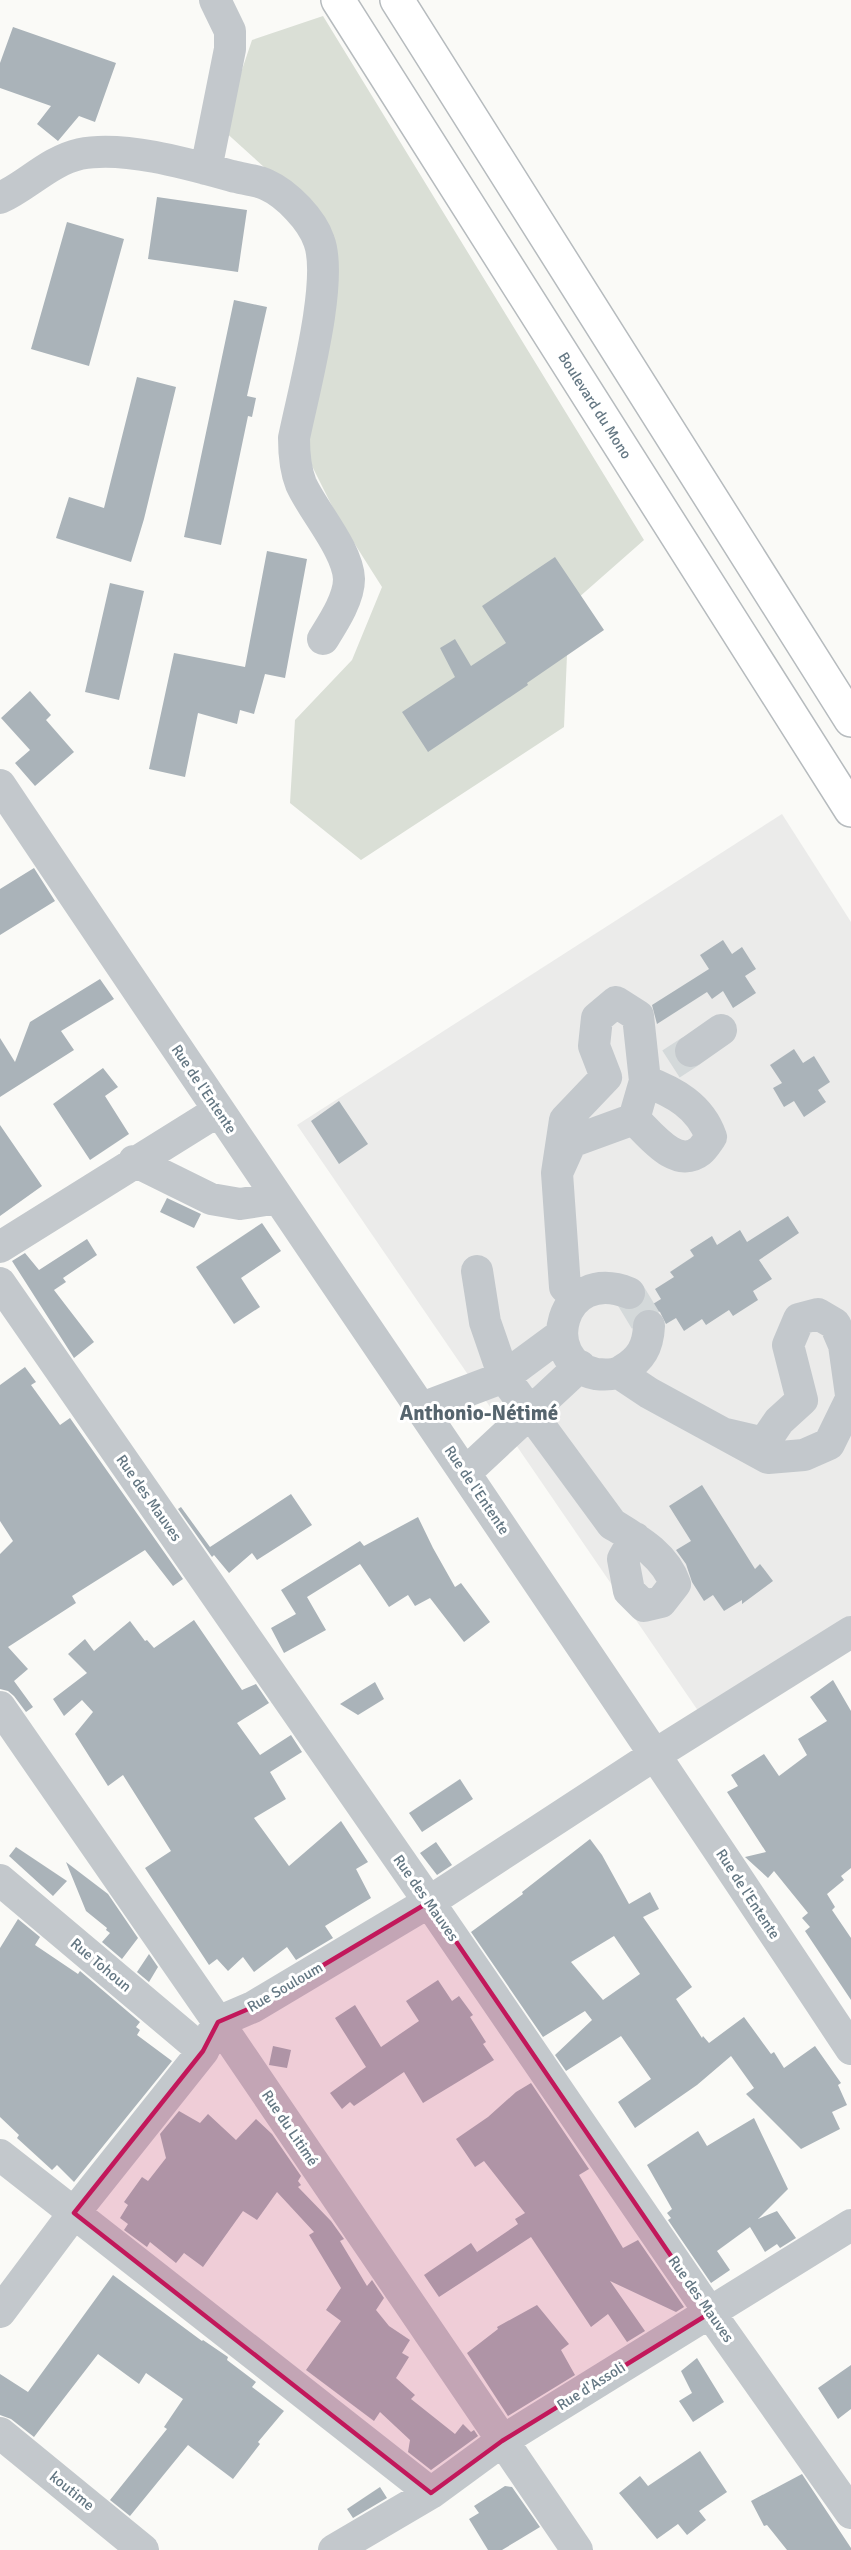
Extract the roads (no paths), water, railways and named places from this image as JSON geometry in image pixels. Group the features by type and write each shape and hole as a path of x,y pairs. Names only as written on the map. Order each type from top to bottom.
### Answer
{"highway":[{"name":"Boulevard du Mono","path":"338,0 851,810"},
{"path":"397,0 851,720"}],"street":[{"path":"206,169 230,49 230,31 214,0"},
{"path":"0,198 15,191 44,170 76,155 100,150 206,169 268,185 301,211 319,240 325,269 294,438 294,460 301,484 345,563 349,580 335,619 323,639"},
{"name":"Rue de l'Entente","path":"0,784 218,1111 656,1754 851,2049"},
{"path":"606,1077 594,1046 597,1018 616,1002 638,1016 645,1081 634,1119"},
{"path":"645,1081 721,1030"},
{"path":"606,1077 645,1081 663,1088 694,1107 706,1122 711,1137 700,1151 687,1158 674,1155 634,1119"},
{"path":"576,1298 565,1287 557,1173 566,1120 606,1077"},
{"path":"0,1247 218,1111"},
{"path":"557,1173 571,1142 634,1119"},
{"path":"135,1161 212,1199 240,1204 278,1198"},
{"path":"477,1271 485,1322 504,1377 612,1524 635,1538"},
{"name":"Rue des Mauves","path":"0,1283 429,1902 710,2313 851,2513"},
{"path":"629,1293 598,1288 576,1298 567,1310 562,1334 567,1351 580,1366 593,1373 619,1373 636,1363 645,1350 649,1326"},
{"path":"619,1373 649,1393 768,1458 840,1451 851,1397 844,1345 835,1324 818,1314 799,1319 788,1345 802,1400"},
{"path":"422,1408 504,1377 562,1334"},
{"path":"465,1473 580,1366"},
{"path":"726,1434 764,1443 779,1421 802,1400 851,1397"},
{"name":"Rue Souloum","path":"218,2022 253,2007 429,1902 656,1754 851,1632"},
{"name":"Rue du Litimé","path":"0,1707 218,2022 577,2550"},
{"name":"Rue Tohoun","path":"0,1880 203,2051"},
{"path":"0,2313 74,2213 203,2051 218,2022"},
{"path":"0,2155 430,2493"},
{"name":"Rue d'Assoli","path":"334,2550 430,2493 502,2441 851,2224"},
{"name":"koutime","path":"0,2433 143,2550"}],"tunnel":[{"path":"671,1064 691,1051"},
{"path":"629,1293 649,1326"}],"district":[{"name":"Anthonio-Nétimé","path":"479,1413"}]}
